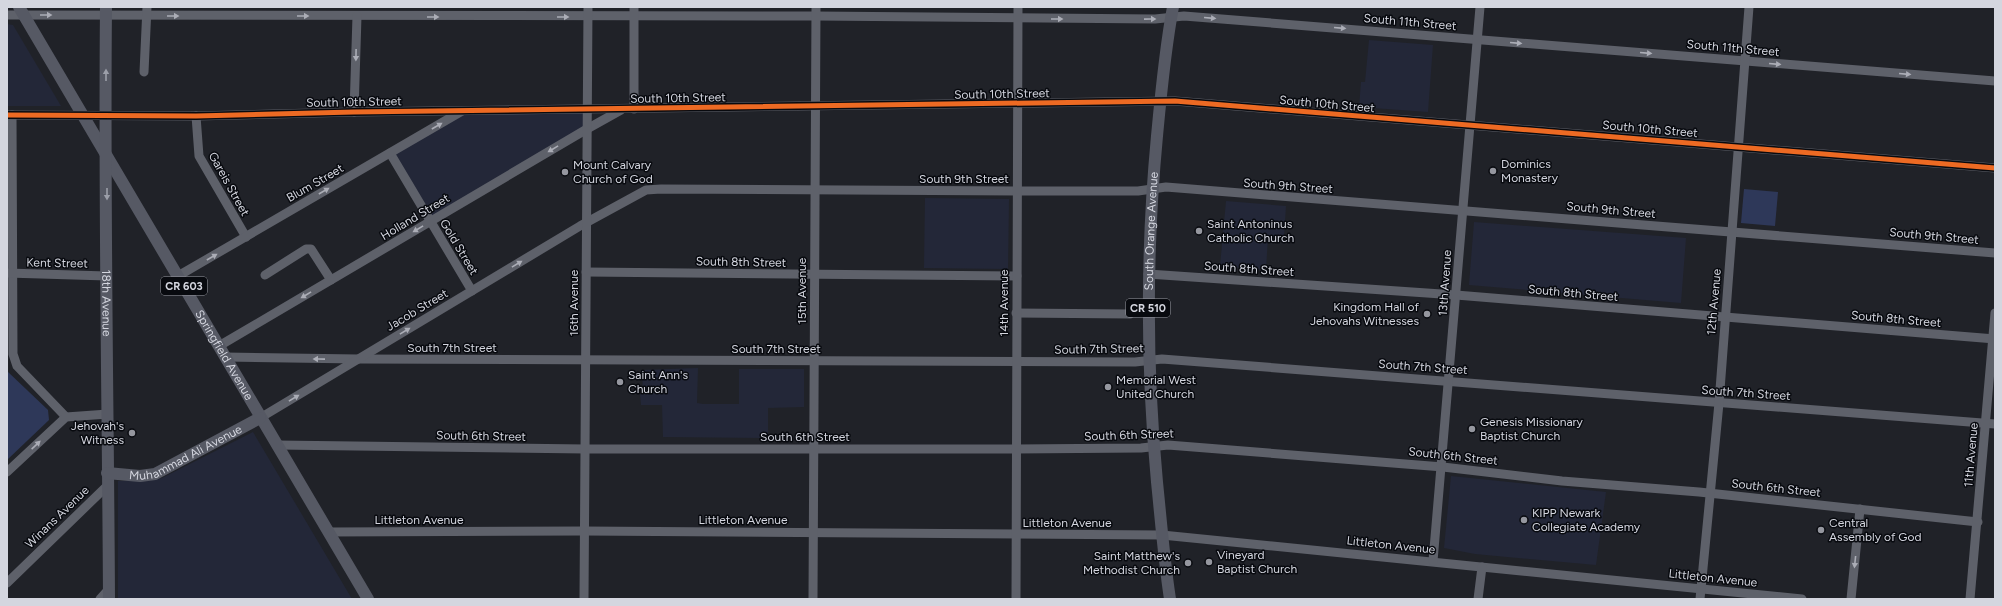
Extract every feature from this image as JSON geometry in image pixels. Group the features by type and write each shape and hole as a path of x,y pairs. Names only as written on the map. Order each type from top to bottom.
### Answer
{"main road":[{"name":"Springfield Avenue","path":"21,11 368,599"},
{"name":"18th Avenue","path":"106,11 108,414 106,486 109,594"},
{"name":"South Orange Avenue","path":"1170,599 1162,535 1148,361 1148,274 1152,189 1160,102 1172,12"},
{"name":"Muhammad Ali Avenue","path":"107,473 140,476 155,474 260,418"}],"street":[{"name":"16th Avenue","path":"584,599 588,7"},
{"path":"634,7 634,109"},
{"name":"14th Avenue","path":"1016,599 1018,7"},
{"name":"13th Avenue","path":"1434,561 1480,7"},
{"name":"12th Avenue","path":"1700,599 1718,403 1749,7"},
{"name":"South 11th Street","path":"7,15 21,11 147,11 357,16 634,17 816,12 1018,18 1156,20 1172,12 1184,16 1995,81"},
{"path":"144,72 147,11"},
{"name":"15th Avenue","path":"813,599 816,12"},
{"path":"354,112 357,16"},
{"name":"South 10th Street","path":"9,114 196,116 354,112 1175,101 1995,168"},
{"name":"Holland Street","path":"219,346 587,129 624,109"},
{"name":"Blum Street","path":"178,276 463,111"},
{"path":"9,114 10,274 13,354 17,366 66,417"},
{"name":"Gareis Street","path":"196,116 199,156 246,237"},
{"name":"Gold Street","path":"390,153 472,291"},
{"name":"South 9th Street","path":"586,222 646,190 661,189 1138,191 1166,188 1995,252"},
{"name":"Jacob Street","path":"260,418 586,222"},
{"path":"265,275 306,249 311,249 331,280"},
{"name":"South 8th Street","path":"586,272 1017,276"},
{"name":"Kent Street","path":"10,274 107,276"},
{"name":"South 8th Street","path":"1148,274 1456,295 1994,339"},
{"path":"1016,313 1130,314"},
{"name":"11th Avenue","path":"1970,599 1978,522 1991,424 1995,313"},
{"name":"South 7th Street","path":"225,357 358,360 1016,362 1135,362 1162,359 1991,424"},
{"path":"7,472 66,417 108,414"},
{"name":"South 6th Street","path":"277,445 585,449 1016,449 1140,448 1168,445 1443,466 1562,481 1710,494 1978,522"},
{"name":"Winans Avenue","path":"7,582 106,486"},
{"path":"1851,599 1860,509"},
{"name":"Littleton Avenue","path":"329,532 584,531 1162,535 1802,599"},
{"path":"1478,599 1482,567"},
{"path":"100,599 109,594"}],"shaded area":[{"path":"7,24 13,25 61,106 7,106"},
{"path":"1369,40 1433,45 1428,112 1359,107 1361,82 1365,82"},
{"path":"586,110 586,128 431,220 391,153 464,112"},
{"path":"1744,189 1778,192 1775,226 1741,223"},
{"path":"925,198 1009,199 1008,269 924,268"},
{"path":"1226,201 1286,206 1284,237 1268,237 1266,270 1220,266"},
{"path":"1474,222 1686,238 1681,303 1469,285"},
{"path":"698,368 697,403 703,404 739,404 739,369 804,369 804,407 768,408 768,438 663,437 662,405 641,405 640,394 643,393 642,370"},
{"path":"7,371 48,410 49,420 7,460"},
{"path":"253,432 352,599 118,599 118,481 146,481 162,478"},
{"name":"KIPP Newark Collegiate Academy","path":"1451,476 1606,492 1596,565 1475,554 1444,548"}],"cycle path":[{"path":"7,115 196,116 354,112 1175,101 1995,168"}],"place":[{"name":"Dominics Monastery","path":"1493,171"},
{"name":"Mount Calvary Church of God","path":"565,172"},
{"name":"Saint Antoninus Catholic Church","path":"1199,231"},
{"name":"Kingdom Hall of Jehovahs Witnesses","path":"1427,314"},
{"name":"Saint Ann's Church","path":"620,382"},
{"name":"Memorial West United Church","path":"1108,387"},
{"name":"Genesis Missionary Baptist Church","path":"1472,429"},
{"name":"Jehovah's Witness","path":"132,433"},
{"name":"KIPP Newark Collegiate Academy","path":"1524,520"},
{"name":"Central Assembly of God","path":"1821,530"},
{"name":"Vineyard Baptist Church","path":"1209,562"},
{"name":"Saint Matthew's Methodist Church","path":"1188,563"}]}
